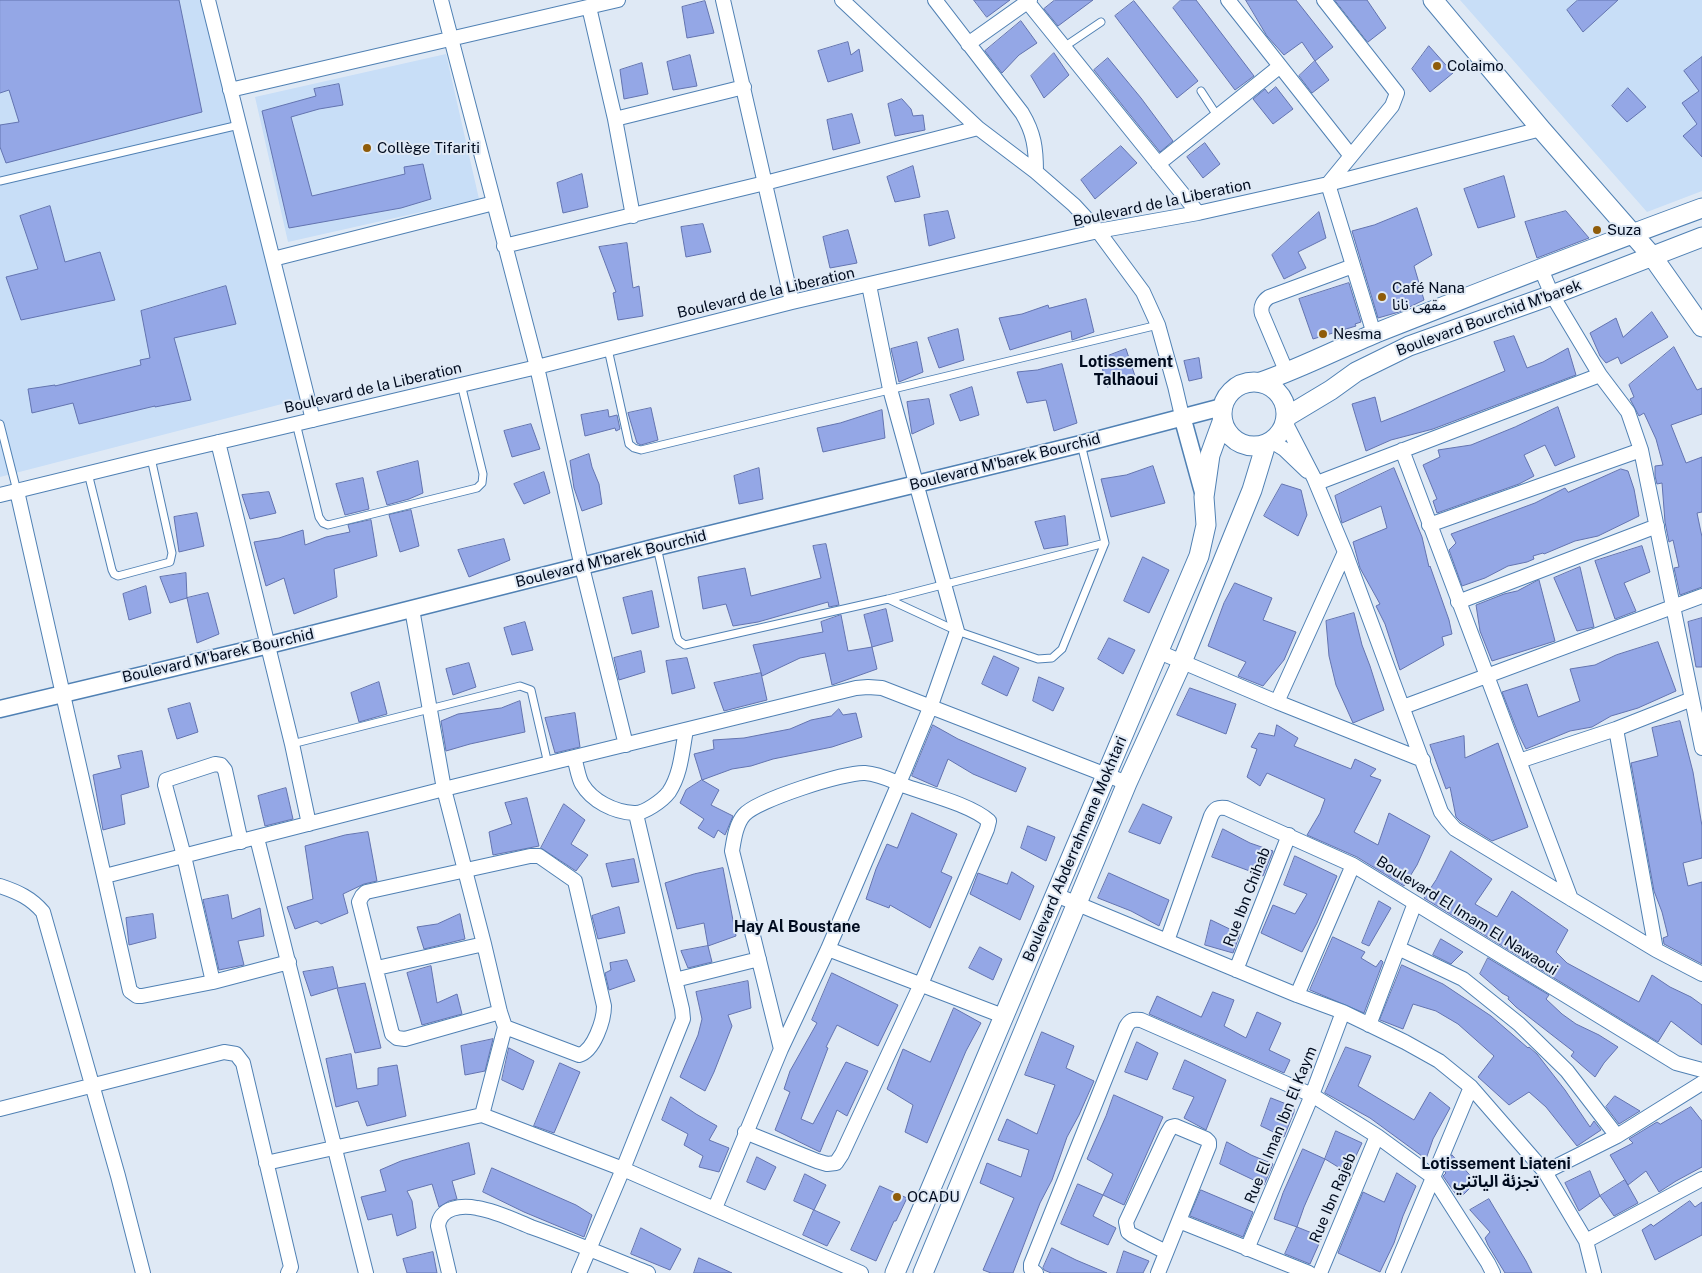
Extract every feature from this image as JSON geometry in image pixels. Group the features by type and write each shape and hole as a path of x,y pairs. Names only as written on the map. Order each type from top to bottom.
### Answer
{"main road":[{"path":"1433,0 1652,256 1702,327"},
{"name":"Boulevard Bourchid M'barek","path":"1261,382 1374,334 1702,208"},
{"name":"Boulevard Bourchid M'barek","path":"1286,420 1356,372 1409,346 1552,295 1702,238"},
{"path":"1400,324 1409,346"},
{"path":"1204,497 1210,455 1222,414 1230,392 1236,386 1244,383 1261,382 1270,385 1283,399 1286,408 1286,420 1280,433 1268,443 1248,446 1232,438 1222,414"},
{"name":"Boulevard Abderrahmane Mokhtari","path":"923,1273 1127,783 1182,662 1252,490 1268,443"},
{"name":"Boulevard Abderrahmane Mokhtari","path":"895,1273 1107,776 1198,556 1206,525 1204,497"}],"street":[{"path":"208,0 313,420"},
{"path":"441,0 537,367 582,567 626,745"},
{"path":"230,90 618,0"},
{"path":"723,0 792,302"},
{"path":"842,0 978,128 1036,172 1074,205 1098,231 1143,292 1158,325 1182,416"},
{"path":"935,0 1022,113 1030,127 1035,144 1036,172"},
{"path":"1228,0 1351,156"},
{"path":"1324,0 1397,93 1392,106 1328,184 1374,334"},
{"path":"968,44 1028,1 1198,213"},
{"path":"589,7 615,119 633,216"},
{"path":"1158,164 1279,67"},
{"path":"615,119 744,87"},
{"path":"504,246 633,216 978,128"},
{"name":"Boulevard de la Liberation","path":"0,495 537,367 792,302 1098,231 1198,213 1328,184 1542,129"},
{"path":"273,259 494,202"},
{"path":"1287,372 1262,314 1263,302 1269,297 1353,266"},
{"path":"1541,269 1552,295 1600,375 1628,412 1641,450 1702,748"},
{"path":"715,1208 781,1049 828,949 930,708 957,631 890,389 868,285"},
{"path":"1315,481 1600,375"},
{"name":"Boulevard M'barek Bourchid","path":"0,709 1081,444 1182,416 1222,414"},
{"name":"Boulevard Abderrahmane Mokhtari","path":"1182,416 1204,497"},
{"path":"1286,420 1315,481 1345,552 1442,812 1447,820 1455,829 1656,950 1702,974"},
{"path":"218,442 269,644 309,824"},
{"path":"1268,443 1284,449 1315,481"},
{"path":"1402,450 1571,899"},
{"path":"1429,525 1641,450"},
{"path":"17,491 130,991 137,996 142,996 212,982 290,962"},
{"path":"1458,602 1657,526"},
{"path":"1277,702 1345,552"},
{"path":"1403,707 1702,596"},
{"path":"412,609 444,789 505,1027 482,1115"},
{"path":"1159,652 1277,702 1423,760"},
{"path":"105,876 444,789 856,688 882,688 1127,783"},
{"path":"1519,761 1616,729 1692,699"},
{"path":"1616,729 1656,950"},
{"path":"574,758 582,783 594,797 612,809 636,814 654,806 668,794 676,780 686,730"},
{"path":"212,982 184,856 165,782 168,778 215,764 221,765 225,770 241,842"},
{"path":"746,1132 817,1161 827,1164 836,1163 842,1154 921,984 987,829 988,821 972,810 878,774 863,773 838,776 760,804 744,815 736,832 732,850 781,1049"},
{"name":"Boulevard El Imam El Nawaoui","path":"1167,942 1211,816 1215,809 1219,807 1226,808 1353,865 1676,1063 1702,1070"},
{"path":"579,1273 683,1019 636,814"},
{"name":"Rue Ibn Chihab","path":"1236,970 1289,835"},
{"path":"257,838 290,962 366,1273"},
{"path":"500,1012 404,1038 398,1038 392,1034 359,902 362,896 366,892 530,856 540,856 571,878 577,886 604,1006 602,1020 590,1049 586,1053 579,1055 505,1027"},
{"path":"1297,995 1353,865"},
{"path":"0,886 17,892 33,901 43,912 118,1176 143,1273"},
{"path":"1056,894 1167,942 1343,1012 1439,1061 1471,1087 1545,1172 1586,1241 1594,1273"},
{"path":"1369,1025 1415,903"},
{"path":"377,968 484,944"},
{"path":"1398,948 1463,979 1519,1024 1567,1071 1617,1136"},
{"path":"828,949 1003,1016"},
{"path":"675,980 759,959"},
{"name":"Rue El Iman Ibn El Kaym","path":"1247,1249 1312,1095 1343,1012"},
{"path":"1036,1273 1031,1269 1031,1264 1129,1021 1134,1019 1141,1020 1312,1095 1377,1136 1433,1177 1493,1273"},
{"path":"0,1109 224,1052 236,1054 243,1063 291,1267 288,1273"},
{"path":"1545,1172 1617,1136 1702,1083"},
{"path":"1398,1270 1433,1177 1471,1087"},
{"path":"266,1163 482,1115 623,1169 861,1273"},
{"path":"1158,1273 1209,1146 1209,1142 1206,1139 1175,1126 1171,1127 1167,1134 1126,1222 1128,1232 1132,1235 1166,1252"},
{"name":"Rue Ibn Rajeb","path":"1320,1273 1377,1136"},
{"path":"1586,1241 1702,1179"},
{"path":"449,1273 438,1226 440,1217 446,1211 466,1207 486,1210 590,1248 648,1273"},
{"path":"1179,1221 1309,1273"}],"lane":[{"path":"1064,47 1101,22"},
{"path":"1201,91 1218,117"},
{"path":"0,181 238,125"},
{"path":"608,349 629,444 641,450 1158,325"},
{"path":"296,423 319,517 323,523 328,525 477,488 482,483 483,474 461,384"},
{"path":"0,424 17,491"},
{"path":"888,599 957,631 1038,659 1052,658 1062,649 1105,543 1081,444"},
{"path":"88,473 112,570 118,576 170,562 172,558 151,458"},
{"path":"657,547 677,637 685,645 888,599 1105,543"},
{"path":"292,744 520,686 531,690 548,764"}],"shaded area":[{"path":"0,0 210,0 305,398 0,477"},
{"path":"1460,0 1702,0 1702,191 1647,212"},
{"name":"Collège Tifariti","path":"446,54 479,199 288,242 255,97"}],"building":[{"path":"0,0 179,0 202,112 6,163 0,147 0,125 19,122 9,90 0,93"},
{"path":"974,0 1010,0 987,17"},
{"path":"1055,0 1093,0 1058,26 1044,9"},
{"path":"1181,0 1196,0 1254,76 1235,90 1173,8"},
{"path":"1246,0 1296,0 1333,47 1315,61 1302,42 1284,55 1267,36"},
{"path":"1335,0 1367,0 1386,28 1368,42"},
{"path":"1578,0 1618,0 1583,32 1567,10"},
{"path":"705,1 714,33 687,38 682,7"},
{"path":"1134,1 1198,81 1177,98 1115,16"},
{"path":"1021,21 1037,43 1019,55 1002,73 985,51"},
{"path":"848,42 851,55 859,49 863,71 828,82 818,51"},
{"path":"1429,46 1453,73 1430,92 1412,69"},
{"path":"1054,53 1069,75 1044,98 1031,76"},
{"path":"690,55 697,86 673,90 667,62"},
{"path":"1702,57 1702,157 1683,136 1697,124 1682,103 1699,91 1684,71"},
{"path":"1108,58 1173,141 1160,152 1094,70"},
{"path":"1315,61 1329,80 1312,93 1299,76"},
{"path":"642,63 648,94 624,99 620,70"},
{"path":"339,84 343,105 291,117 312,196 405,174 404,167 423,164 431,199 401,208 289,228 262,111 316,96 314,89"},
{"path":"1276,87 1293,109 1273,124 1253,99 1265,89 1268,93"},
{"path":"1628,88 1646,107 1627,122 1612,106"},
{"path":"902,99 911,109 913,116 923,115 925,130 895,136 888,104"},
{"path":"852,114 860,143 833,150 827,120"},
{"path":"1205,143 1220,164 1203,178 1187,157"},
{"path":"1121,146 1137,163 1095,199 1081,180"},
{"path":"913,166 920,197 895,202 887,177"},
{"path":"582,174 588,207 563,213 557,183"},
{"path":"1504,176 1515,217 1478,228 1464,189"},
{"path":"50,206 65,262 100,252 115,300 21,320 6,277 38,269 20,216"},
{"path":"1417,208 1432,255 1414,266 1424,300 1399,312 1378,318 1352,231 1374,225"},
{"path":"948,211 955,238 929,246 924,215"},
{"path":"1566,211 1589,238 1537,258 1525,222"},
{"path":"1319,212 1326,238 1298,252 1306,268 1284,279 1272,255"},
{"path":"703,224 711,252 686,257 681,227"},
{"path":"848,230 857,263 830,268 823,237"},
{"path":"627,243 633,288 639,286 643,316 618,320 613,293 616,292 599,247"},
{"path":"1349,283 1361,322 1355,324 1356,326 1313,339 1299,299"},
{"path":"226,286 236,324 174,338 191,400 155,406 79,424 73,403 32,413 28,389 55,386 141,365 140,360 150,358 141,311"},
{"path":"1086,299 1094,332 1072,340 1071,331 1010,350 999,318 1022,314 1048,305 1049,308"},
{"path":"1652,312 1668,337 1621,364 1618,357 1606,363 1600,356 1590,333 1616,318 1623,337"},
{"path":"958,329 964,360 939,368 928,338"},
{"path":"1514,336 1527,368 1543,362 1568,348 1576,375 1433,429 1391,440 1366,451 1352,404 1375,397 1381,422 1505,371 1494,342"},
{"path":"917,342 923,372 899,382 891,349"},
{"path":"1674,347 1697,390 1702,388 1702,414 1671,425 1686,463 1702,457 1702,512 1697,513 1702,537 1702,587 1680,595 1674,568 1679,567 1673,540 1669,542 1665,522 1662,483 1657,484 1655,476 1655,466 1663,465 1656,439 1644,413 1639,416 1630,399 1634,397 1629,385"},
{"path":"1126,349 1136,379 1107,387 1100,359"},
{"path":"1199,358 1202,378 1189,381 1184,361"},
{"path":"1062,364 1077,423 1054,431 1046,400 1027,403 1017,372 1037,370"},
{"path":"972,387 979,415 960,421 950,395"},
{"path":"929,399 934,424 912,434 907,402"},
{"path":"1558,407 1575,457 1555,466 1545,445 1524,455 1534,476 1519,484 1437,513 1433,501 1437,499 1423,465 1440,457 1438,450 1471,445"},
{"path":"651,408 658,440 641,445 637,443 628,413"},
{"path":"608,410 609,417 617,415 620,429 616,431 615,428 585,436 581,415"},
{"path":"882,410 885,438 823,452 817,428"},
{"path":"531,424 540,449 512,457 504,431"},
{"path":"589,454 599,484 602,504 582,511 574,488 570,461"},
{"path":"418,461 423,493 387,505 377,472"},
{"path":"1153,466 1165,503 1111,517 1101,479 1126,475"},
{"path":"759,468 763,499 739,504 734,476"},
{"path":"1394,468 1422,537 1429,567 1449,620 1452,634 1442,637 1444,645 1400,670 1385,624 1376,606 1380,604 1360,568 1353,542 1387,528 1381,506 1342,523 1335,496"},
{"path":"1621,469 1628,471 1634,489 1639,516 1598,536 1575,541 1544,554 1533,556 1534,559 1527,562 1508,566 1485,578 1462,586 1449,550 1456,543 1451,534 1535,503 1565,488 1568,492"},
{"path":"544,472 550,493 524,504 514,484"},
{"path":"363,478 369,509 345,515 336,484"},
{"path":"1282,484 1301,490 1307,515 1298,536 1264,516"},
{"path":"269,492 276,513 250,519 242,495"},
{"path":"411,510 419,546 400,552 389,515"},
{"path":"197,513 204,546 179,552 174,517"},
{"path":"1065,516 1068,545 1044,549 1035,522"},
{"path":"371,520 377,556 334,569 337,597 294,614 284,578 266,586 254,542 279,538 303,530 305,545 326,537 350,532 348,525"},
{"path":"504,539 510,560 469,577 458,550"},
{"path":"826,544 839,605 829,607 828,602 758,622 733,626 726,604 703,609 698,577 745,568 751,596 821,578 813,546"},
{"path":"1642,546 1650,572 1624,583 1636,611 1615,619 1595,561"},
{"path":"1143,557 1169,570 1149,613 1124,601"},
{"path":"1580,567 1594,627 1577,631 1554,578"},
{"path":"186,573 187,598 170,603 160,577"},
{"path":"1539,580 1555,641 1492,661 1480,631 1476,605 1517,591"},
{"path":"1235,583 1272,598 1263,620 1296,632 1284,660 1263,686 1238,676 1246,662 1208,646 1224,603"},
{"path":"146,586 151,613 129,620 123,594"},
{"path":"652,591 659,627 632,634 623,598"},
{"path":"208,593 219,634 197,643 187,598"},
{"path":"886,609 893,641 872,647 864,615"},
{"path":"1354,613 1362,645 1384,710 1353,723 1336,685 1329,656 1326,621"},
{"path":"841,615 848,651 872,647 877,669 832,685 825,653 800,658 762,676 753,645 823,632 821,622"},
{"path":"1702,618 1702,667 1696,667 1688,622"},
{"path":"525,622 533,650 512,655 504,628"},
{"path":"1109,638 1135,650 1123,674 1098,659"},
{"path":"1658,642 1676,691 1638,708 1611,716 1592,727 1570,731 1526,749 1502,692 1527,684 1538,717 1580,701 1570,669 1595,665 1616,655"},
{"path":"641,651 645,672 619,680 614,658"},
{"path":"994,656 1019,668 1007,696 982,684"},
{"path":"687,658 695,688 672,694 666,661"},
{"path":"469,663 476,687 453,695 446,669"},
{"path":"761,673 767,700 724,711 714,683"},
{"path":"1039,677 1064,688 1053,711 1033,701"},
{"path":"379,682 387,714 359,722 351,693"},
{"path":"1190,688 1236,704 1226,734 1177,715"},
{"path":"520,701 525,732 446,751 441,721 458,714 501,708"},
{"path":"190,703 198,732 177,739 168,709"},
{"path":"839,709 843,715 856,713 862,737 832,747 732,769 702,780 694,754 714,749 713,740 744,738 790,729 811,720 831,716"},
{"path":"575,713 580,747 555,753 545,718"},
{"path":"1680,721 1693,772 1702,826 1702,858 1683,863 1688,886 1702,882 1702,964 1664,944 1663,938 1668,936 1654,891 1631,763 1658,756 1652,728"},
{"path":"933,725 958,739 1026,768 1016,792 973,774 948,759 937,787 912,776"},
{"path":"1277,725 1298,738 1294,746 1351,769 1355,759 1376,769 1370,776 1381,780 1354,832 1378,845 1389,813 1430,836 1417,865 1404,886 1357,857 1307,835 1320,813 1325,799 1267,773 1260,786 1247,777 1257,749 1251,747 1259,733 1274,736"},
{"path":"1464,736 1465,758 1498,743 1528,827 1492,841 1456,817 1450,787 1446,789 1430,745"},
{"path":"142,751 149,787 121,795 125,824 103,830 93,775 121,768 118,756"},
{"path":"702,780 719,790 711,805 733,816 725,835 718,830 714,838 698,828 704,819 680,803 686,790"},
{"path":"286,788 293,819 265,826 258,796"},
{"path":"527,798 539,846 493,855 489,832 512,824 505,803"},
{"path":"564,804 585,820 571,844 588,855 576,871 541,848"},
{"path":"1143,804 1172,817 1160,844 1129,832"},
{"path":"912,813 957,834 941,872 952,877 930,928 890,905 889,908 866,899 887,844 897,848"},
{"path":"1028,826 1055,837 1046,861 1021,848"},
{"path":"1223,829 1250,843 1273,851 1263,876 1212,857"},
{"path":"368,832 377,881 364,884 343,894 348,913 321,924 317,921 295,929 287,907 313,899 305,846 345,835"},
{"path":"1451,851 1492,879 1475,904 1497,917 1512,891 1568,930 1556,952 1567,963 1639,1002 1652,975 1702,1005 1702,1045 1671,1021 1658,1042 1424,898"},
{"path":"1295,856 1337,876 1302,952 1261,933 1273,905 1295,914 1307,894 1284,885"},
{"path":"634,859 639,882 612,887 606,864"},
{"path":"723,868 736,936 708,946 704,923 677,929 665,883"},
{"path":"1012,872 1034,886 1020,920 970,894 978,873 1007,884"},
{"path":"1109,873 1169,900 1159,926 1131,911 1098,898"},
{"path":"228,895 232,919 260,908 264,936 238,941 244,965 219,970 203,900"},
{"path":"1379,901 1391,908 1369,946 1362,943"},
{"path":"619,907 625,933 598,939 592,916"},
{"path":"153,914 156,938 129,945 126,918"},
{"path":"460,914 465,939 424,949 417,927 437,924"},
{"path":"1211,920 1240,934 1233,953 1205,945"},
{"path":"1333,937 1365,952 1361,958 1376,967 1381,960 1383,962 1364,1013 1310,990"},
{"path":"1441,939 1463,952 1451,964 1433,955"},
{"path":"708,946 712,962 688,968 681,951"},
{"path":"980,947 1002,959 993,980 969,968"},
{"path":"1488,958 1549,995 1546,999 1576,1024 1618,1047 1595,1077 1571,1056 1574,1052 1516,1007 1508,999 1509,997 1480,974"},
{"path":"627,960 635,981 609,990 605,973 611,970 610,963"},
{"path":"1402,965 1443,984 1491,1016 1529,1047 1537,1054 1565,1090 1590,1127 1594,1121 1601,1130 1577,1146 1546,1107 1529,1092 1509,1105 1478,1077 1494,1056 1458,1024 1436,1011 1413,1004 1403,1029 1380,1020"},
{"path":"431,966 437,1003 457,994 462,1014 422,1025 407,973"},
{"path":"333,967 338,988 365,983 381,1048 355,1053 337,988 311,996 303,972"},
{"path":"832,973 898,1005 878,1046 837,1025 826,1047 828,1048 801,1119 813,1124 846,1062 868,1071 847,1116 837,1110 820,1152 775,1130 790,1092 784,1089 790,1071 817,1023 812,1020"},
{"path":"748,981 751,1008 728,1015 732,1026 705,1091 680,1077 698,1035 702,1019 696,992"},
{"path":"1213,992 1234,1000 1224,1026 1246,1038 1257,1012 1281,1023 1269,1050 1290,1060 1284,1073 1149,1014 1157,996 1201,1017"},
{"path":"954,1008 981,1023 966,1051 927,1143 905,1132 913,1105 887,1089 903,1049 930,1062"},
{"path":"1042,1032 1074,1046 1066,1068 1094,1081 1067,1137 1052,1180 1040,1203 1013,1273 991,1273 983,1270 1014,1198 980,1183 987,1163 1021,1177 1029,1150 998,1140 1007,1119 1037,1134 1055,1085 1025,1075"},
{"path":"493,1039 485,1071 465,1075 461,1046"},
{"path":"1137,1042 1158,1053 1147,1080 1125,1072"},
{"path":"1346,1047 1371,1056 1358,1086 1414,1120 1430,1092 1450,1108 1433,1139 1426,1159 1370,1118 1325,1093"},
{"path":"509,1048 534,1061 523,1090 502,1080"},
{"path":"351,1054 357,1089 378,1085 378,1068 397,1065 406,1116 367,1126 358,1101 336,1107 326,1059"},
{"path":"1185,1060 1226,1080 1206,1130 1184,1118 1194,1097 1173,1089"},
{"path":"560,1063 580,1072 554,1133 534,1126"},
{"path":"1114,1095 1163,1117 1124,1205 1103,1195 1113,1174 1087,1159"},
{"path":"1615,1096 1640,1111 1619,1124 1606,1107"},
{"path":"671,1097 717,1126 709,1140 729,1148 719,1172 699,1167 703,1156 684,1145 688,1134 662,1120"},
{"path":"1271,1098 1294,1107 1294,1112 1284,1137 1261,1126"},
{"path":"1691,1107 1702,1121 1702,1167 1659,1192 1646,1171 1628,1185 1610,1155 1633,1143 1629,1139 1657,1122 1660,1124"},
{"path":"1336,1131 1362,1143 1348,1173 1325,1159"},
{"path":"1227,1142 1273,1164 1264,1185 1220,1164"},
{"path":"469,1143 475,1174 452,1181 457,1199 439,1207 432,1184 407,1191 412,1201 416,1228 397,1236 392,1214 368,1220 361,1197 386,1191 380,1170 401,1161"},
{"path":"1303,1149 1325,1159 1297,1227 1274,1219 1283,1193"},
{"path":"1452,1155 1476,1182 1462,1196 1457,1196 1443,1176 1446,1173"},
{"path":"757,1157 776,1167 765,1190 747,1182"},
{"path":"492,1168 576,1205 592,1215 584,1237 524,1212 483,1192"},
{"path":"1590,1171 1600,1196 1579,1211 1565,1183"},
{"path":"1397,1173 1416,1186 1394,1243 1380,1272 1338,1253 1363,1192 1384,1202"},
{"path":"805,1174 826,1185 814,1210 794,1201"},
{"path":"1625,1180 1638,1203 1614,1216 1600,1196"},
{"path":"1078,1184 1103,1195 1093,1216 1116,1228 1108,1245 1061,1224"},
{"path":"880,1186 907,1198 896,1221 894,1221 876,1261 851,1250"},
{"path":"1201,1190 1253,1212 1243,1237 1190,1216"},
{"path":"1489,1199 1532,1273 1505,1273 1488,1245 1485,1238 1490,1232 1470,1210"},
{"path":"1690,1201 1695,1207 1702,1202 1702,1235 1655,1260 1642,1230 1651,1224 1653,1226"},
{"path":"814,1210 840,1222 827,1246 803,1235"},
{"path":"1297,1227 1322,1237 1310,1264 1285,1254"},
{"path":"641,1228 681,1249 670,1270 631,1254"},
{"path":"1052,1248 1107,1273 1051,1273 1044,1270 1043,1268"},
{"path":"1124,1251 1149,1261 1143,1273 1117,1273"},
{"path":"433,1252 437,1273 407,1273 403,1259"},
{"path":"699,1258 732,1273 694,1273"}],"place":[{"name":"Colaimo","path":"1437,66"},
{"name":"Collège Tifariti","path":"367,148"},
{"name":"Suza","path":"1597,230"},
{"name":"Café Nana مقهى نانا","path":"1382,297"},
{"name":"Nesma","path":"1323,334"},
{"name":"OCADU","path":"897,1197"}],"district":[{"name":"Lotissement Talhaoui","path":"1126,371"},
{"name":"Hay Al Boustane","path":"797,927"},
{"name":"Lotissement Liateni تجزئة الياتني","path":"1496,1173"}]}
